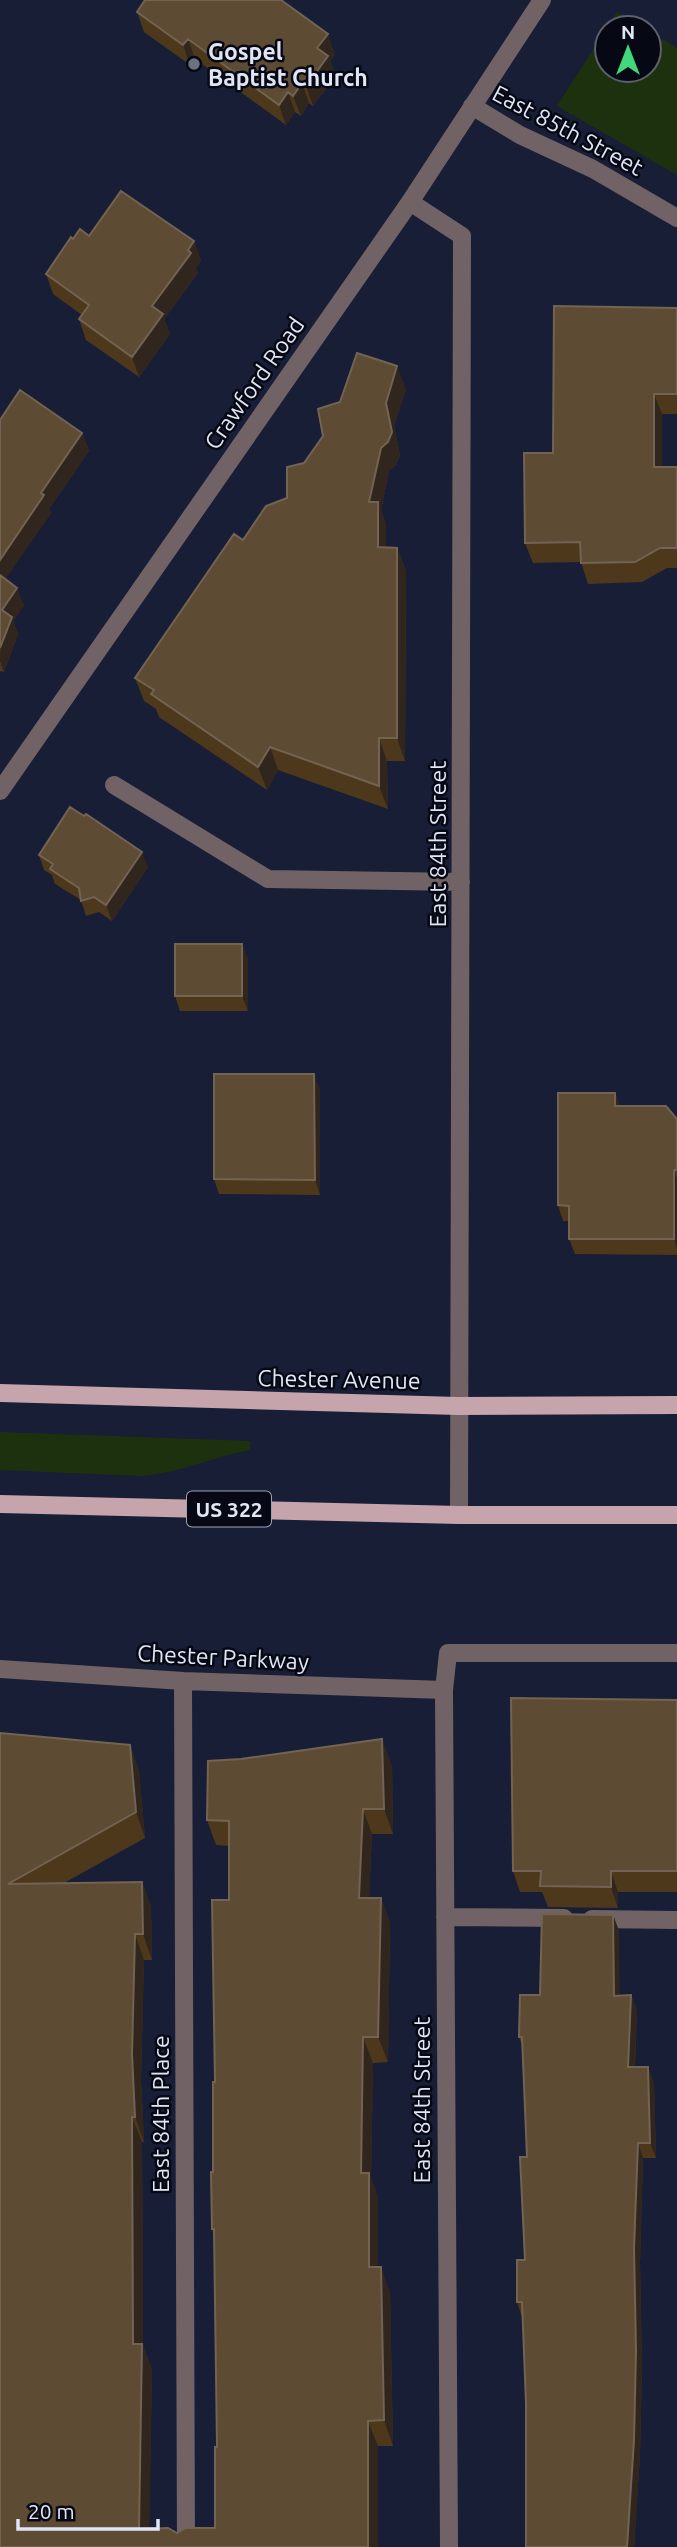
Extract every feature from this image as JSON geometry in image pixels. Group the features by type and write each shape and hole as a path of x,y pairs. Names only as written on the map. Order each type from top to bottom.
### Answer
{"main road":[{"name":"Chester Avenue","path":"0,1393 458,1406 677,1405"},
{"name":"US 322","path":"0,1504 459,1515 677,1515"}],"street":[{"name":"Crawford Road","path":"0,791 410,202 542,0"},
{"name":"East 85th Street","path":"472,106 520,135 593,169 677,218"},
{"name":"East 84th Street","path":"410,202 462,236 459,1515"},
{"path":"114,785 268,879 461,882"},
{"name":"East 84th Street","path":"449,2547 444,1690 448,1653 677,1653"},
{"name":"Chester Parkway","path":"0,1669 183,1681 444,1690"},
{"name":"East 84th Place","path":"183,1681 186,2547"},
{"path":"445,1917 677,1920"}],"green space":[{"path":"663,40 677,48 677,175 557,106 593,50 593,84 663,84"},
{"path":"0,1432 250,1441 250,1450 169,1472 142,1476 0,1470"}],"building":[{"path":"145,0 281,0 328,34 317,48 328,56 306,86 302,83 293,96 288,92 279,105 188,39 183,45 137,12"},
{"path":"121,191 194,241 188,250 191,253 152,306 163,314 132,357 79,319 89,305 46,274 71,237 73,239 80,229 89,236"},
{"path":"554,306 677,308 677,394 654,394 654,467 677,467 677,548 660,548 635,562 581,563 580,542 525,543 524,453 553,453"},
{"path":"357,353 397,366 386,403 392,432 388,442 381,448 369,502 378,502 378,547 397,548 397,738 379,738 379,786 270,747 258,767 151,694 154,690 135,678 234,534 243,540 266,506 287,498 287,467 304,463 323,436 318,409 340,402"},
{"path":"20,390 82,433 0,560 0,420"},
{"path":"0,575 17,588 2,610 12,617 0,648"},
{"path":"70,807 84,816 86,814 142,852 106,905 94,897 81,901 79,888 50,869 53,864 39,855"},
{"path":"175,944 242,944 242,996 175,996"},
{"path":"214,1074 314,1074 315,1180 214,1179"},
{"path":"558,1093 615,1093 615,1106 666,1106 677,1119 674,1239 569,1239 569,1206 558,1205"},
{"path":"511,1698 677,1700 677,1871 611,1871 611,1887 540,1886 541,1871 513,1871"},
{"path":"0,1733 130,1745 136,1812 8,1884 142,1882 143,1934 135,1934 132,2054 135,2117 132,2117 133,2344 142,2344 139,2529 168,2528 177,2533 186,2528 215,2528 217,2447 211,2172 215,2082 212,1900 229,1900 229,1821 207,1820 208,1761 241,1759 382,1739 384,1809 363,1809 359,1898 381,1898 378,2037 363,2037 361,2173 369,2173 369,2267 381,2267 384,2420 368,2421 368,2547 0,2547"},
{"path":"542,1914 613,1915 614,1996 631,1995 628,2067 648,2067 650,2143 638,2143 634,2247 634,2440 627,2547 526,2547 526,2403 522,2302 517,2302 517,2260 525,2260 520,2157 527,2157 522,2037 519,2037 520,1995 540,1995"}],"place":[{"name":"Gospel Baptist Church","path":"194,64"}]}
